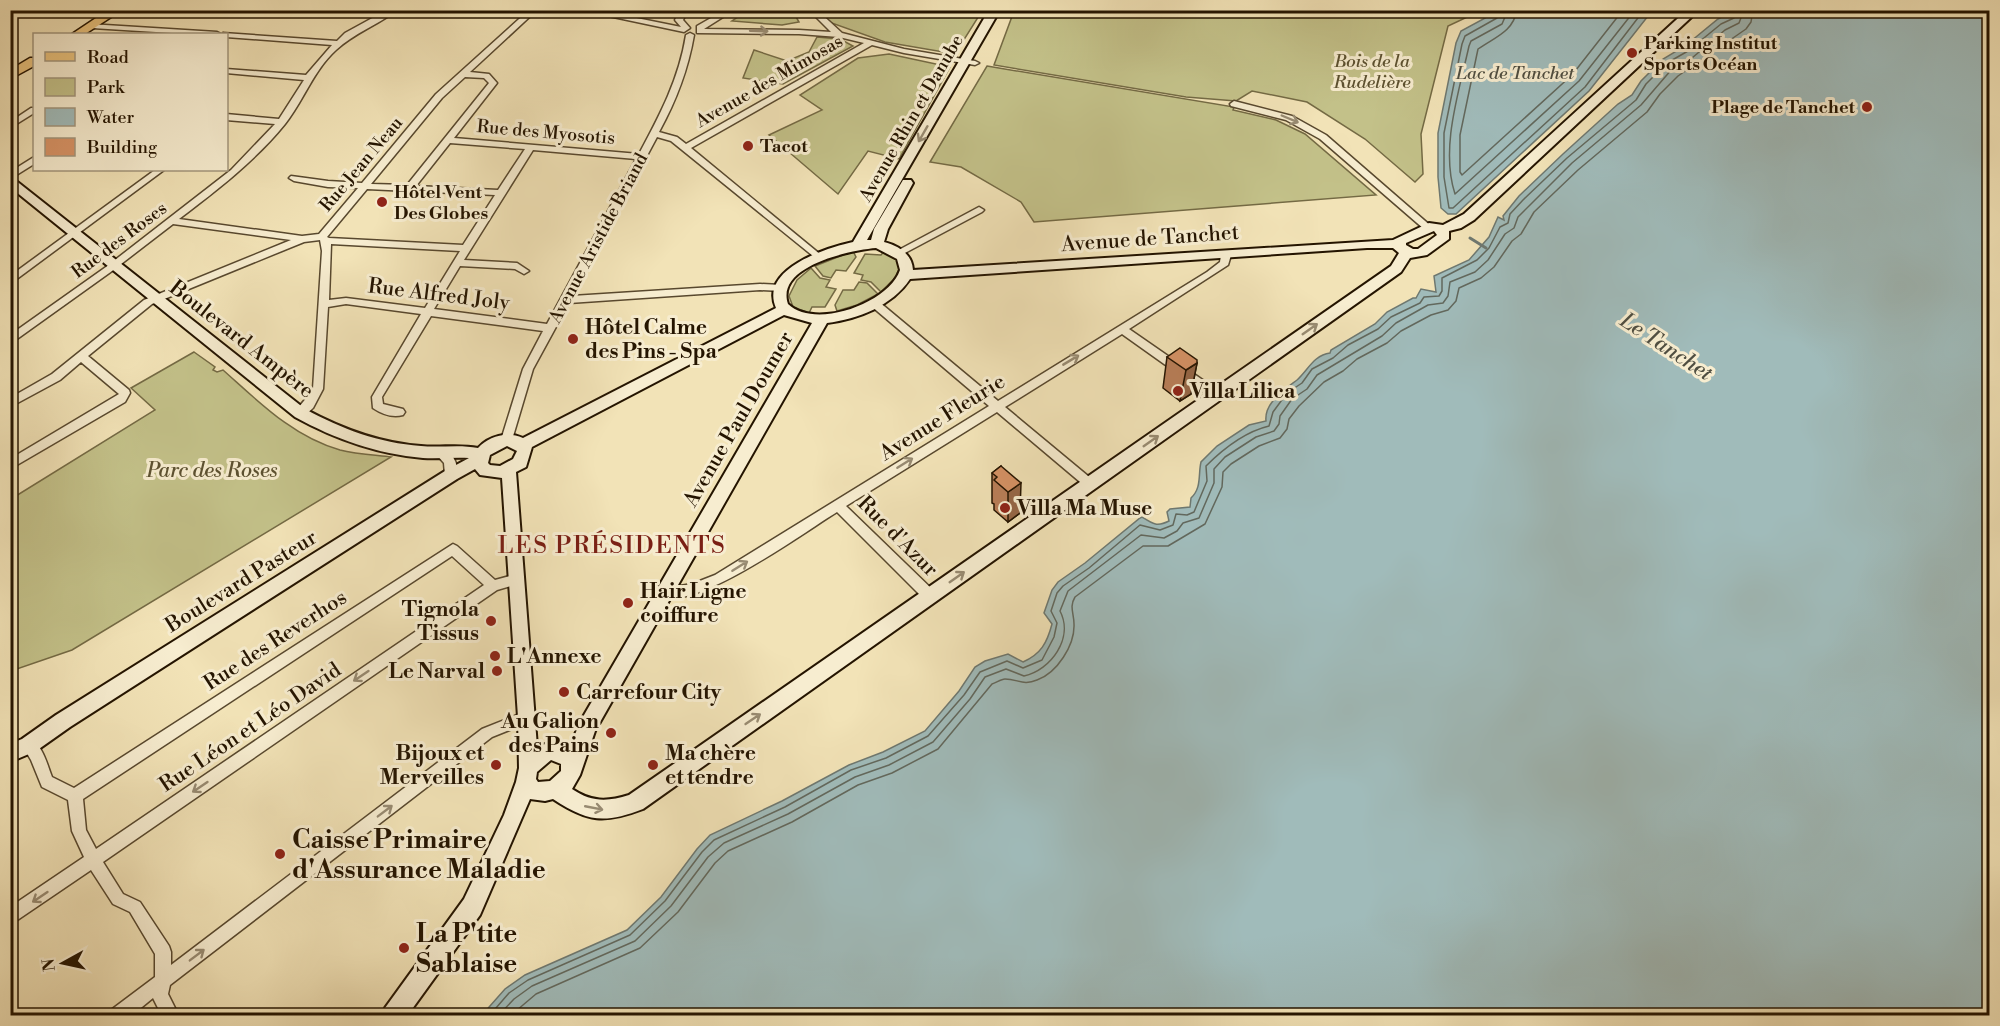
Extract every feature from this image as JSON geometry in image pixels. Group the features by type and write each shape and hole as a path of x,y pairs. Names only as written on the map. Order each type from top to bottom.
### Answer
{"main road":[{"path":"80,33 117,10"},
{"path":"10,75 33,62"}],"street":[{"path":"10,14 17,10"},
{"name":"Rue des Roses","path":"10,341 114,265 234,172 282,122 324,56 338,43 394,10"},
{"name":"Rue Jean Neau","path":"300,413 309,405 318,388 324,304 324,239 365,185 439,96 534,10"},
{"path":"583,10 692,30 839,35 969,62"},
{"name":"Avenue Aristide Briand","path":"514,443 528,369 655,134 679,81 692,30 680,20 684,10"},
{"path":"692,30 731,10"},
{"path":"812,10 839,35"},
{"name":"Avenue Rhin et Danube","path":"877,244 881,229 995,10"},
{"name":"Avenue Rhin et Danube","path":"858,245 969,62 1006,10"},
{"path":"508,471 527,722 527,775 533,791 551,791 578,804 600,811 620,808 636,802 1396,268 1402,249 1399,241 1426,227 1434,226 1442,229 1456,225 1469,217 1694,10"},
{"path":"791,32 812,26 819,17"},
{"path":"92,26 201,33"},
{"path":"228,35 338,43"},
{"name":"Avenue des Mimosas","path":"685,148 870,43"},
{"path":"228,71 310,78"},
{"path":"410,188 494,83 486,76 463,74"},
{"path":"1234,104 1274,112 1305,125 1337,147 1426,227"},
{"path":"10,126 33,112"},
{"path":"228,118 282,122"},
{"path":"655,134 674,139 818,257"},
{"name":"Rue des Myosotis","path":"447,140 642,157"},
{"path":"399,412 387,411 377,405 377,397 466,248 530,148"},
{"path":"10,178 33,161"},
{"path":"10,281 159,171"},
{"name":"Boulevard Ampère","path":"10,178 114,265 300,413 331,430 377,445 406,451 480,458"},
{"path":"294,178 328,184 501,193"},
{"path":"900,252 979,210"},
{"path":"171,221 302,239 466,248"},
{"path":"1402,249 1422,252 1444,236 1442,229"},
{"path":"10,403 56,377 144,305 156,298 302,239"},
{"path":"877,244 900,252 907,266 905,275 889,294 874,303 837,317 803,318 785,309 780,297 782,288 797,270 818,257 858,245 877,244"},
{"name":"Avenue de Tanchet","path":"905,275 1366,244 1402,249"},
{"name":"Avenue Fleurie","path":"666,593 693,589 719,579 1210,274 1225,263 1226,255"},
{"path":"458,263 517,266 524,271"},
{"path":"10,270 22,272"},
{"path":"565,299 760,287 782,288"},
{"name":"Rue Alfred Joly","path":"324,304 346,302 550,328"},
{"path":"874,303 1090,484"},
{"name":"Boulevard Pasteur","path":"10,765 29,745 63,721 480,458 489,446 514,443 785,309"},
{"name":"Avenue Paul Doumer","path":"572,767 586,728 666,593 822,319"},
{"path":"1122,329 1216,395"},
{"path":"10,465 121,399 125,393 81,356"},
{"path":"480,458 482,468 490,472 508,471 524,458 525,449 514,443"},
{"path":"441,453 450,461 453,469 451,475"},
{"name":"Rue d'Azur","path":"838,505 930,596"},
{"name":"Rue des Reverhos","path":"75,796 453,549 493,586"},
{"name":"Rue Léon et Léo David","path":"10,917 493,586 517,579"},
{"path":"513,817 568,780 572,767 568,756 542,748 534,740 527,722"},
{"path":"117,1016 487,733 527,722"},
{"name":"Avenue Paul Doumer","path":"554,751 586,728"},
{"path":"29,745 47,782 75,796 79,831 93,860 118,899 135,907 163,952 164,980 160,995 171,1016"},
{"name":"Boulevard Pasteur","path":"10,753 29,745"},
{"path":"393,1016 472,907 513,817 527,775 538,757 554,751"}],"green space":[{"path":"792,10 799,22 782,25 732,21 747,11"},
{"name":"Bois de la Rudelière","path":"1014,10 1480,11 1448,26 1421,134 1423,174 1415,182 1365,139 1307,102 1252,91 1236,101 1186,97 994,65"},
{"path":"823,11 982,11 955,54 885,42 826,21"},
{"path":"817,37 840,39 853,46 783,84 743,78 754,50 787,61 809,52"},
{"path":"889,54 950,67 899,159 868,151 838,194 769,135 822,110 800,95 858,58"},
{"path":"987,66 1234,107 1233,110 1276,120 1305,134 1376,195 1034,222 1021,202 961,167 930,162"},
{"path":"885,250 897,258 900,267 895,278 881,292 871,282 861,280 863,275 854,273 865,254 881,255"},
{"path":"853,251 856,257 846,271 836,270 831,278 823,276 815,266"},
{"path":"811,268 820,278 830,280 826,287 836,289 825,307 812,307 809,313 793,307 789,296 797,280"},
{"path":"859,282 867,283 878,294 857,305 837,311 835,305 843,290 854,290"},
{"name":"Parc des Roses","path":"194,352 215,367 213,370 217,372 223,370 277,417 307,436 340,450 391,457 72,650 11,671 11,499 155,410 131,388"}],"water":[{"path":"1735,10 1989,11 1989,1015 482,1015 505,989 525,975 627,930 661,897 710,835 782,801 849,765 883,752 925,731 959,691 975,667 985,661 1008,654 1023,662 1034,655 1042,647 1050,631 1052,624 1044,613 1052,590 1058,582 1140,518 1161,524 1169,521 1167,512 1170,509 1190,507 1191,498 1197,490 1201,462 1217,446 1249,425 1266,421 1268,408 1276,398 1324,354 1330,353 1331,350 1375,324 1387,312 1416,298 1421,289 1436,292 1434,276 1469,260 1489,237 1498,217 1504,220 1503,216 1519,196 1618,104 1632,95 1641,81 1663,59 1685,46 1718,19"},
{"name":"Lac de Tanchet","path":"1498,11 1652,11 1589,91 1456,214 1448,214 1441,208 1438,133 1456,43 1461,31"}],"building":[{"path":"1180,348 1197,360 1197,363 1186,370 1167,357"},
{"path":"1001,466 1021,483 1008,492 994,480 997,477 992,473"}],"waterway":[{"name":"Le Tanchet","path":"1470,238 1486,248"}],"place":[{"name":"Parking Institut Sports Océan","path":"1632,53"},
{"name":"Plage de Tanchet","path":"1867,107"},
{"name":"Tacot","path":"748,146"},
{"name":"Hôtel Vent Des Globes","path":"382,202"},
{"name":"Hôtel Calme des Pins - Spa","path":"573,339"},
{"name":"Villa Lilica","path":"1178,391"},
{"name":"Villa Ma Muse","path":"1005,508"},
{"name":"Hair Ligne coiffure","path":"628,603"},
{"name":"Tignola Tissus","path":"491,621"},
{"name":"L'Annexe","path":"495,656"},
{"name":"Le Narval","path":"497,671"},
{"name":"Carrefour City","path":"564,692"},
{"name":"Au Galion des Pains","path":"611,733"},
{"name":"Bijoux et Merveilles","path":"496,765"},
{"name":"Ma chère et tendre","path":"653,765"},
{"name":"Caisse Primaire d'Assurance Maladie","path":"280,854"},
{"name":"La P'tite Sablaise","path":"404,948"}],"district":[{"name":"LES PRÉSIDENTS","path":"612,545"}]}
